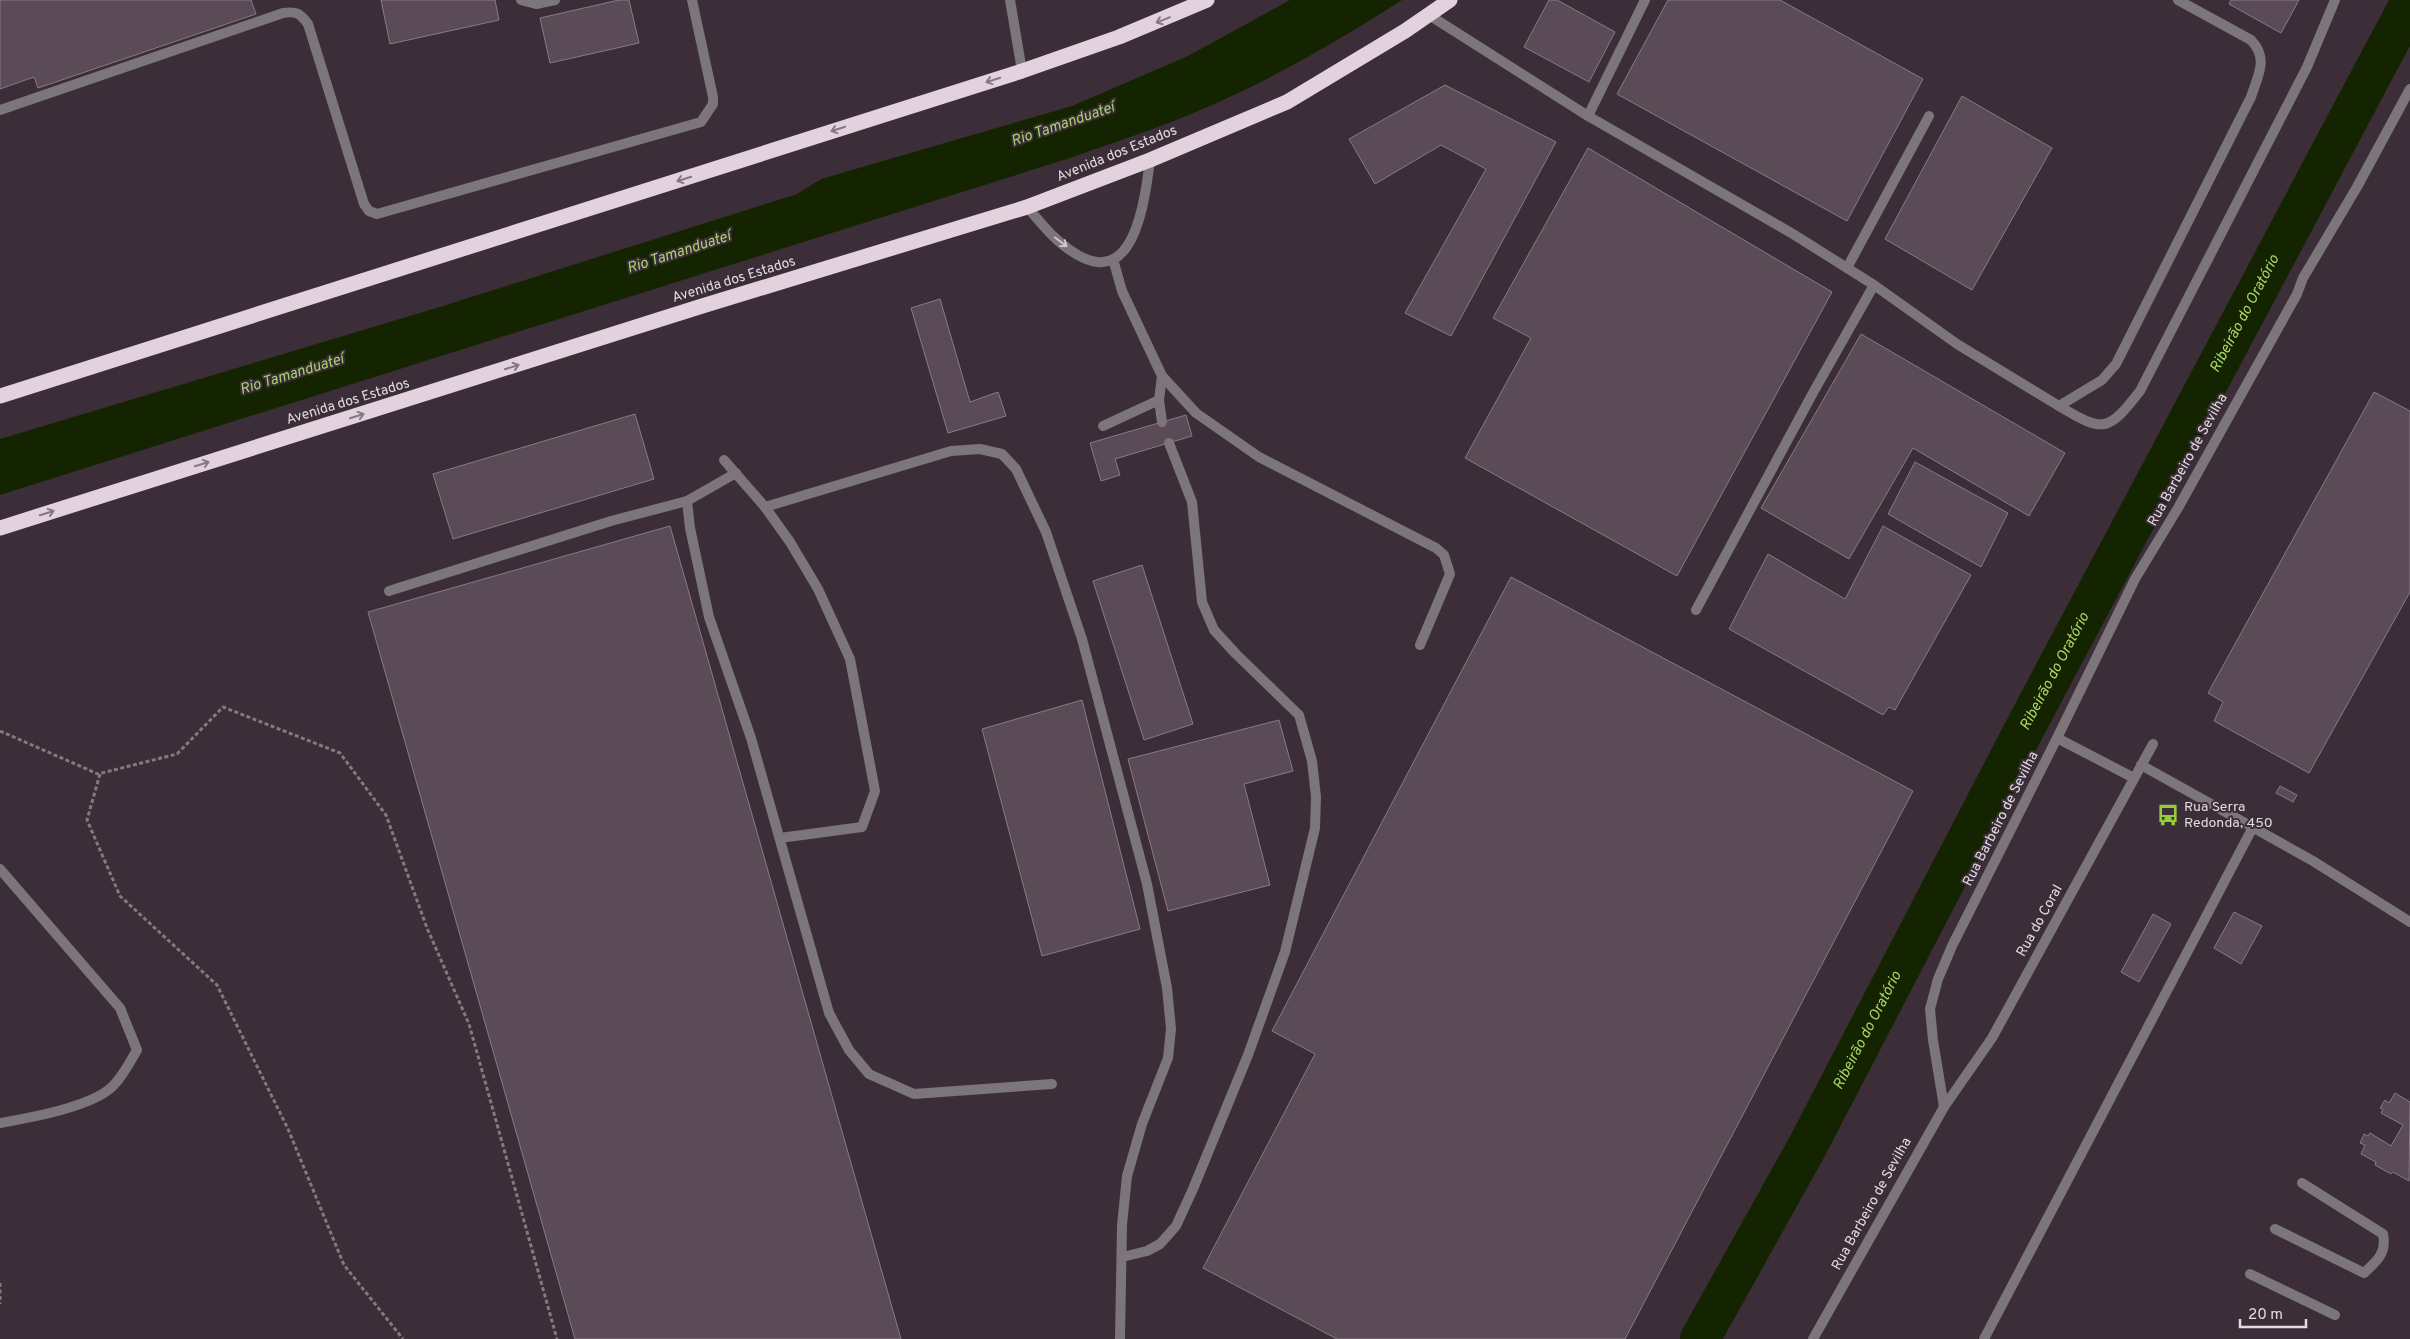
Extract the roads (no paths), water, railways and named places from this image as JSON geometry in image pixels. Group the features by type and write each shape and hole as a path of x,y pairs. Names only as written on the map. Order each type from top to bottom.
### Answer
{"highway":[{"path":"0,396 1022,71 1119,37 1207,0"},
{"name":"Avenida dos Estados","path":"0,528 1027,207 1150,160 1287,102 1429,15 1450,0"}],"street":[{"path":"521,0 536,4 555,0"},
{"path":"0,110 283,13 293,12 301,14 308,24 364,204 369,211 377,214 701,122 713,104 713,96 692,0"},
{"path":"1010,0 1022,71"},
{"path":"1588,116 1645,0"},
{"path":"2059,406 2102,380 2116,364 2251,97 2261,64 2260,49 2251,40 2178,0"},
{"path":"1429,15 1588,116 1793,234 1874,285 1957,344 2083,420 2103,425 2113,423 2140,391 2307,67 2334,0"},
{"name":"Rua Barbeiro de Sevilha","path":"1813,1339 1944,1107 1930,1010 1936,986 1960,930 2058,738 2135,578 2178,508 2297,294 2304,278 2362,179 2410,89"},
{"path":"1847,268 1929,116"},
{"path":"1027,207 1054,237 1074,252 1086,259 1098,261 1113,259 1124,253 1138,225 1146,195 1150,160"},
{"path":"1113,259 1122,291 1162,376 1196,413 1260,457 1436,548 1444,555 1450,574 1420,646"},
{"path":"1696,610 1814,391 1874,285"},
{"path":"1162,376 1159,400 1162,422"},
{"path":"1102,426 1159,400"},
{"path":"1122,1257 1147,1251 1160,1244 1176,1226 1190,1196 1248,1055 1285,952 1315,828 1316,797 1312,761 1299,715 1214,630 1202,602 1192,502 1170,443"},
{"path":"765,507 951,451 980,449 1002,454 1016,469 1042,523 1079,630 1147,884 1167,988 1172,1029 1168,1058 1142,1124 1127,1176 1122,1226 1120,1339"},
{"path":"724,460 765,507 790,542 818,589 850,658 875,791 862,827 780,838"},
{"path":"389,591 611,521 688,501 736,473"},
{"path":"688,501 690,528 709,617 751,738 829,1014 849,1050 868,1074 914,1094 1052,1084"},
{"path":"2058,738 2134,778"},
{"name":"Rua do Coral","path":"1944,1107 1992,1038 2153,744"},
{"path":"2141,765 2313,861 2410,922"},
{"path":"1984,1339 2253,827"},
{"path":"0,869 120,1008 136,1050 113,1086 92,1098 42,1115 0,1123"},
{"path":"2275,1229 2364,1274 2380,1259 2386,1245 2383,1234 2302,1183"},
{"path":"2250,1274 2335,1315"}],"water":[{"name":"Rio Tamanduateí","path":"1290,0 1402,0 1336,41 1269,78 1167,124 1128,138 1070,158 0,495 0,439 443,306 797,194 821,179 1072,106 1188,56"}],"waterway":[{"name":"Ribeirão do Oratório","path":"1700,1339 1807,1147 2026,726 2410,3"}],"place":[{"name":"Rua Serra Redonda, 450","path":"2168,815"}]}
